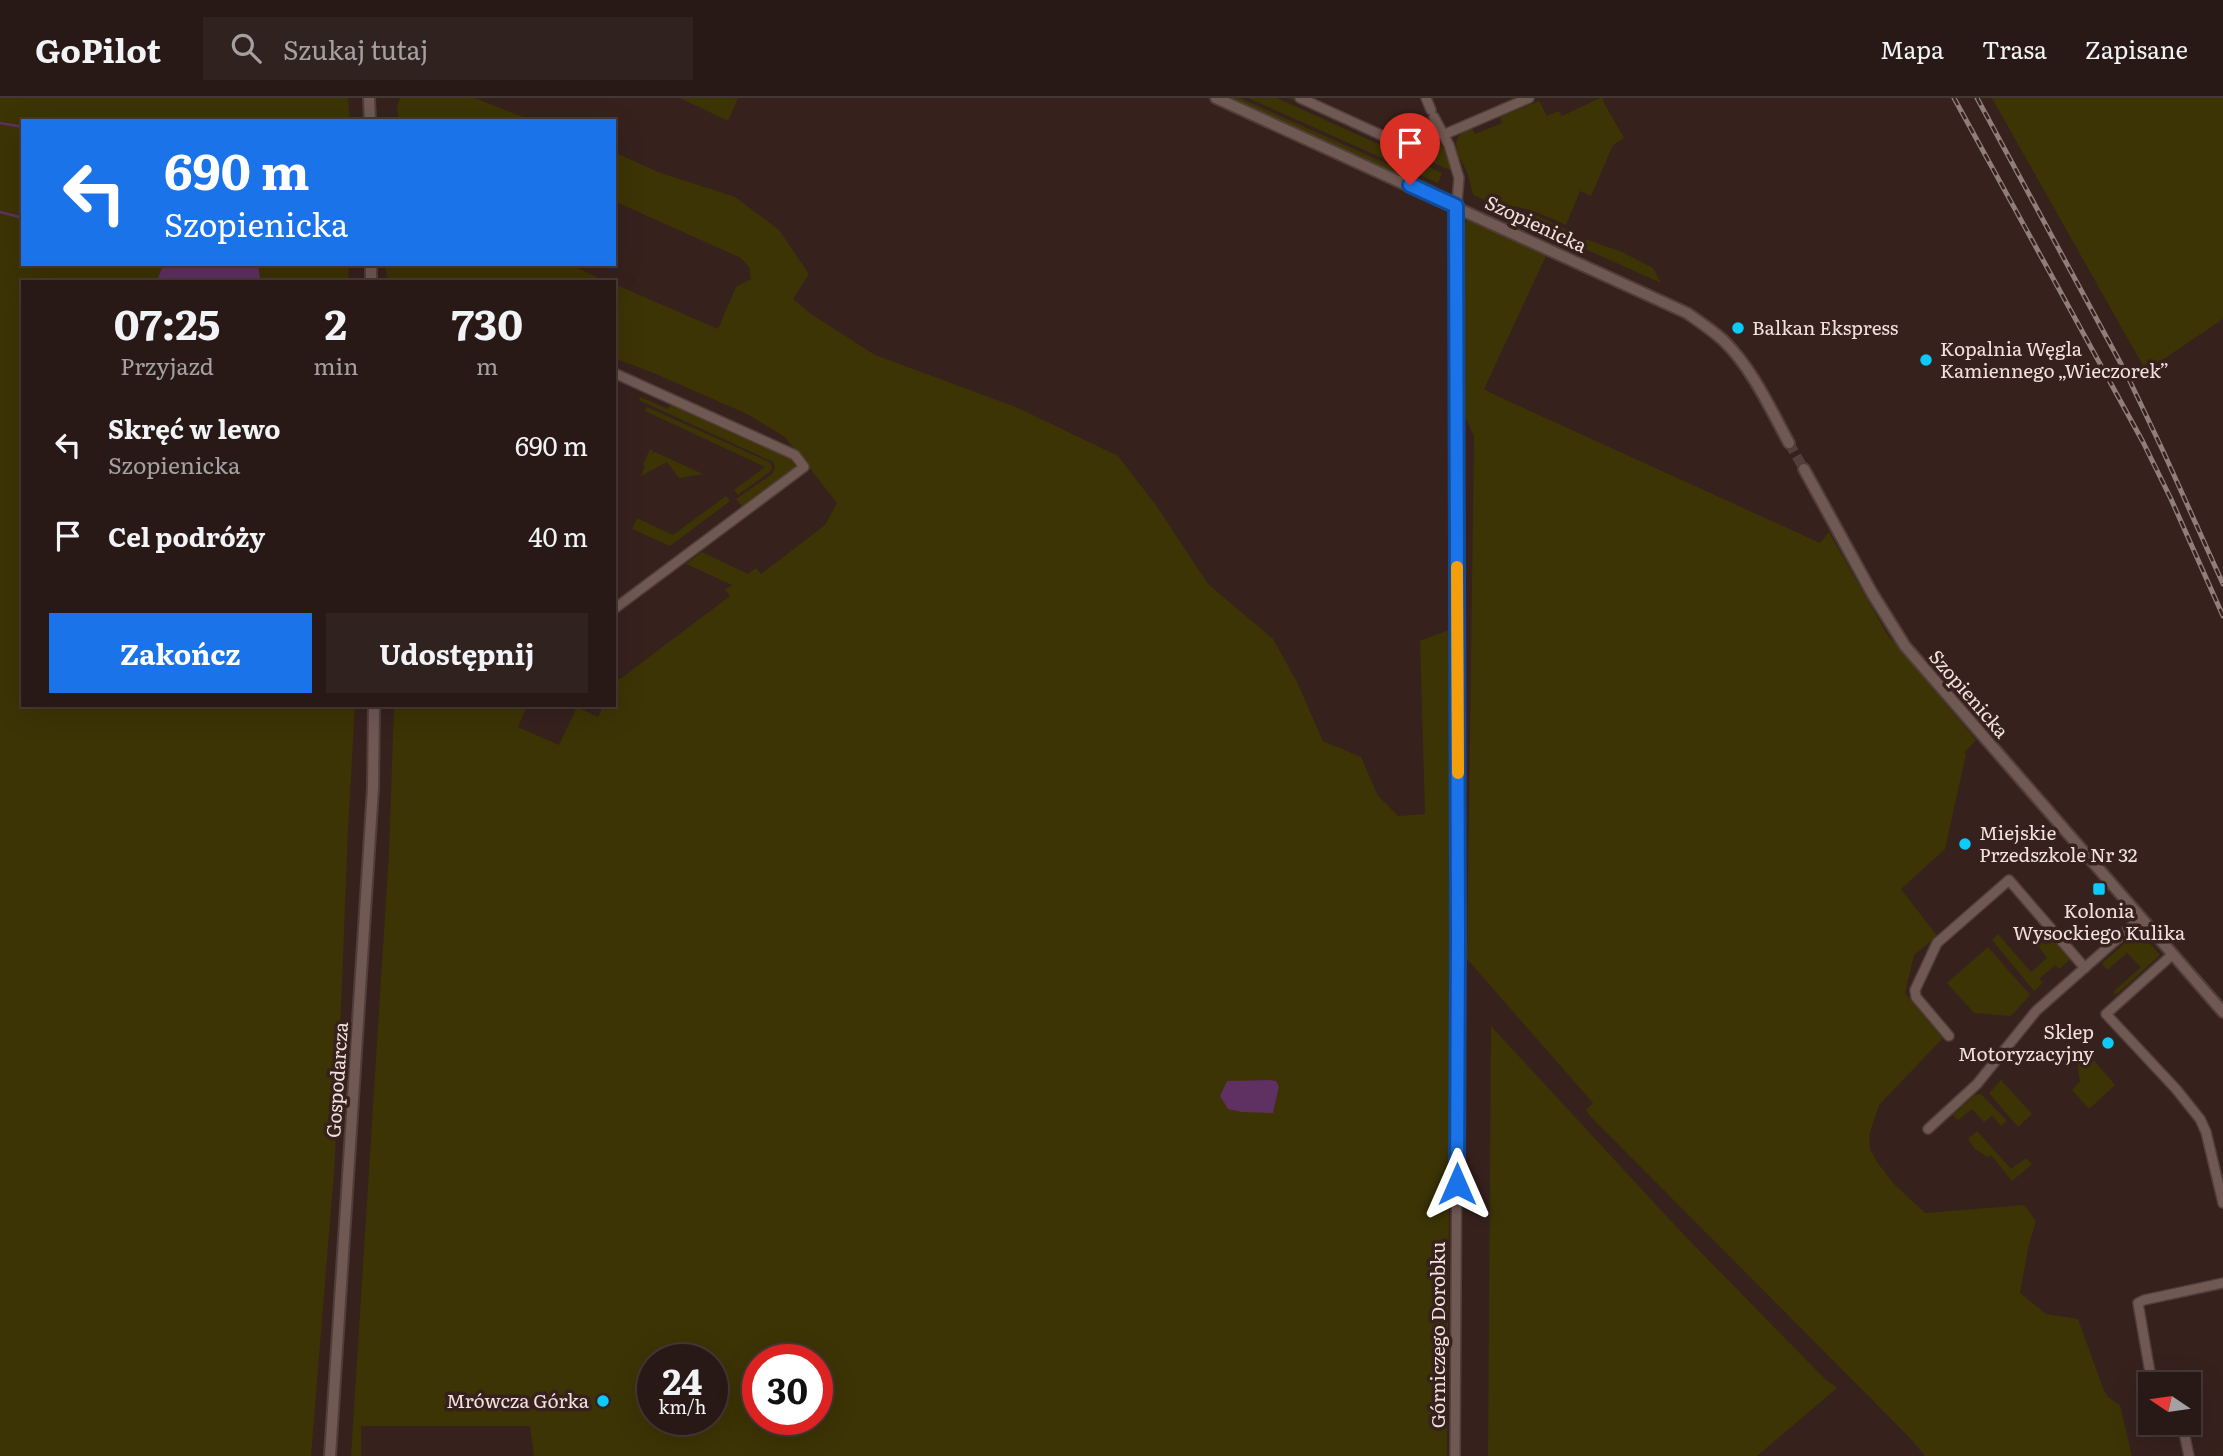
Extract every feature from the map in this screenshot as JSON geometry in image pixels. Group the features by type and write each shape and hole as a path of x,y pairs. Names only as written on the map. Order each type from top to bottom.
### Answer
{"street":[{"path":"369,98 370,119"},
{"name":"Szopienicka","path":"1216,98 1687,313 1706,326 1736,355 1789,443"},
{"path":"1300,98 1392,140 1434,118"},
{"name":"Górniczego Dorobku","path":"1426,98 1449,145 1459,177 1456,206 1458,965 1455,1456"},
{"path":"1443,135 1529,98"},
{"path":"616,374 795,455 804,467 616,608"},
{"name":"Szopienicka","path":"1804,469 1872,593 1905,646 2223,1012"},
{"name":"Gospodarcza","path":"330,1456 373,788 374,707"},
{"path":"1949,1036 1916,997 1915,990 1937,943 2009,880 2085,968"},
{"path":"1927,1129 1977,1084 2036,1011 2141,918"},
{"path":"2173,954 2106,1014 2176,1089 2200,1119 2206,1132 2223,1203"},
{"path":"2150,1372 2138,1303 2223,1283"},
{"path":"2185,1435 2189,1456"}],"shaded area":[{"path":"0,98 348,98 350,119 21,119 21,266 349,266 348,280 21,280 21,707 355,707 335,1159 311,1456 0,1456"},
{"path":"400,98 475,98 528,119 399,119 397,106"},
{"path":"680,98 738,98 728,121"},
{"path":"1229,98 1240,98 1436,186 1434,191"},
{"path":"1248,98 1277,98 1442,173 1438,183"},
{"path":"1288,98 1294,98 1389,142 1429,136 1435,138 1446,154 1452,171"},
{"path":"1603,98 1624,138 1613,145 1591,196 1580,191 1566,225 1529,210 1489,203 1473,195 1466,169 1457,156 1460,135 1472,128 1475,134 1502,123 1500,117 1539,101 1547,116 1559,111 1562,116"},
{"path":"1992,98 2223,98 2223,319 2146,371"},
{"path":"616,153 658,172 735,197 779,230 809,274 793,299 811,314 875,355 1016,407 1118,456 1158,508 1208,584 1273,639 1297,682 1323,741 1361,757 1378,796 1398,816 1425,814 1420,641 1454,628 1447,1456 534,1456 530,1426 361,1426 361,1456 351,1456 389,852 394,707 526,707 518,727 559,745 577,707 598,717 603,707 616,707 616,676 620,679 730,596 725,590 732,585 686,564 702,552 748,574 756,568 761,574 825,525 837,503 785,437 747,414 616,359 616,285 718,329 736,287 751,279 749,267 741,258 616,202","holes":["1271,1080 1276,1081 1279,1087 1273,1113 1227,1082"]},
{"path":"1516,210 1535,215 1576,234 1570,242 1515,216"},
{"path":"1467,221 1477,222 1546,256 1484,389 1820,543 1829,532 1887,634 1976,740 1964,753 1966,754 1945,849 1901,889 1937,936 1914,955 1905,993 1943,1038 1879,1105 1869,1136 1870,1149 1893,1183 1925,1213 2024,1205 2036,1221 2020,1293 2046,1314 2078,1319 2103,1388 2108,1397 2120,1405 2132,1456 1925,1456 1592,1118 1586,1110 1593,1103 1467,959 1474,436 1462,411 1460,230"},
{"path":"1585,239 1622,252 1653,268 1661,283 1583,248"},
{"path":"163,266 258,266 260,278 258,280 157,280"},
{"path":"385,266 576,266 604,280 388,280"},
{"path":"640,397 668,409 671,403 793,458 795,467 743,508 736,499 772,474 775,468 773,462 639,400"},
{"path":"647,407 769,462 771,471 738,495 734,490 765,467 645,411"},
{"path":"650,449 652,454 655,452 703,474 679,478 667,462 641,476"},
{"path":"726,496 730,501 670,546 632,529 637,518 673,535"},
{"path":"2049,931 2072,958 2059,969 2055,965 2039,979 2043,983 2034,991 1992,940 1998,934 2031,972 2047,958 2036,943"},
{"path":"2141,933 2160,955 2116,995 2113,992 2141,967 2127,953 2107,970 2102,963 2133,936"},
{"path":"1988,947 2030,995 2011,1016 1974,1013 1947,983"},
{"path":"1491,1026 1684,1235 1826,1380 1837,1388 1757,1456 1488,1456"},
{"path":"2091,1057 2115,1085 2089,1109 2072,1090 2080,1082 2077,1061"},
{"path":"2001,1080 2032,1114 2018,1127 1989,1093"},
{"path":"1227,1081 1276,1081 1279,1087 1273,1113 1228,1109 1220,1096"},
{"path":"1981,1094 2007,1121 2001,1126 1992,1116 1984,1122 1972,1109 1958,1120 1953,1115 1975,1095"},
{"path":"1977,1131 2011,1169 2026,1158 2032,1164 2012,1181 1991,1155 1988,1157 1975,1149 1968,1139"}],"waterway":[{"path":"0,123 21,127"},
{"path":"0,212 21,217"}],"tunnel":[{"path":"1789,443 1804,469"}],"railway":[{"path":"1954,98 2143,442 2223,616"},
{"path":"1977,98 2127,375 2223,584"}],"slow traffic":[{"path":"1457,567 1458,773"}],"place":[{"name":"Balkan Ekspress","path":"1738,328"},
{"name":"Kopalnia Węgla Kamiennego „Wieczorek”","path":"1926,360"},
{"name":"Miejskie Przedszkole Nr 32","path":"1965,844"},
{"name":"Kolonia Wysockiego Kulika","path":"2099,889"},
{"name":"Sklep Motoryzacyjny","path":"2108,1043"},
{"name":"Mrówcza Górka","path":"603,1401"}],"route":[{"path":"1410,185 1456,206 1457,1184"}]}
